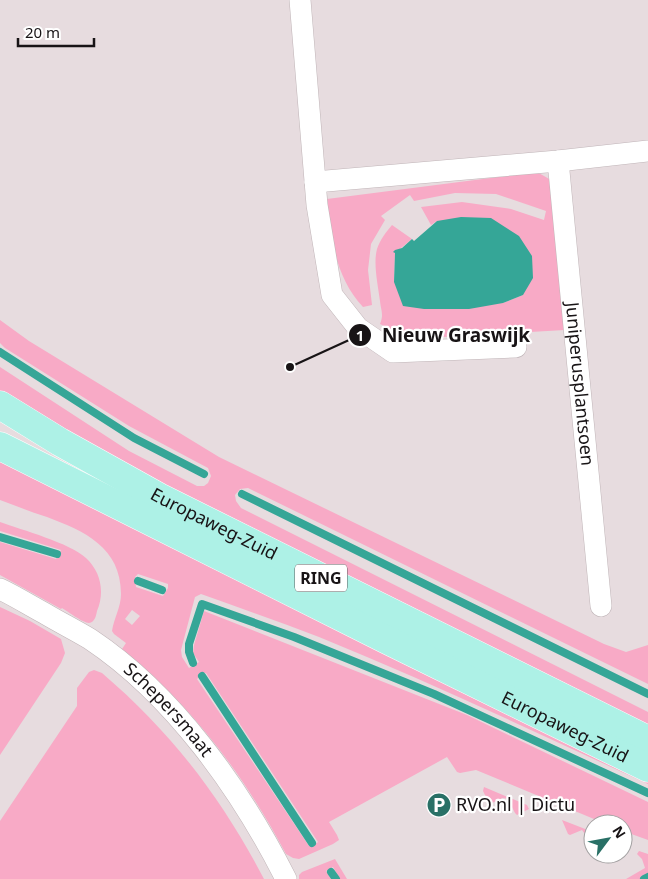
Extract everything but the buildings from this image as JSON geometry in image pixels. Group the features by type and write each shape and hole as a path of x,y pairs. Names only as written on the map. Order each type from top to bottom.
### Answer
{"main road":[{"name":"Europaweg-Zuid","path":"0,405 60,442 159,498 648,740"},
{"name":"Europaweg-Zuid","path":"0,446 385,639 648,768"}],"street":[{"path":"300,0 314,182 332,295 358,328 393,352 516,347"},
{"path":"314,182 558,162 648,151"},
{"name":"Juniperusplantsoen","path":"558,162 601,606"},
{"name":"Schepersmaat","path":"0,590 90,639 154,692 207,751 243,805 286,879"}],"shaded area":[{"path":"537,172 551,180 565,330 425,338 408,337 380,324 382,315 376,275 376,255 380,242 392,225 412,239 395,253 394,282 503,303 523,295 437,221 431,225 421,207 462,202 511,209 544,220 546,211 496,194 455,193 414,201 410,195 381,216 385,220 371,244 368,270 372,305 363,307 346,283 336,256 330,228 327,199"},
{"path":"461,217 491,218 519,236 532,256 533,278 523,295 503,303 469,309 424,309 403,306 394,282 395,253 393,252 402,248 412,239 414,241 437,221"},
{"path":"0,320 29,341 219,457 604,644 626,652 648,645 648,684 248,488 240,489 235,495 236,501 241,508 648,712 648,732 204,512 0,396 0,367 129,451 197,486 204,486 208,483 211,476 208,468 129,426 5,348 0,343"},
{"path":"0,459 648,781 648,784 361,654 304,631 201,594 195,597 181,650 182,657 189,668 199,662 193,653 204,611 467,715 648,802 648,840 633,835 633,814 583,814 476,770 457,772 447,757 329,822 339,840 299,859 293,858 286,854 234,769 194,718 122,649 126,643 112,631 121,599 119,578 115,564 107,553 98,543 74,528 0,500","holes":["138,574 168,584 168,588 163,596 136,587 135,577","132,610 140,616 132,625 125,619","206,673 318,842 313,846 309,846 197,679"]},
{"path":"0,522 58,542 79,552 86,558 98,576 101,590 96,617 93,621 89,623 83,621 0,575 0,542 56,559 61,550 0,531"},
{"path":"0,607 30,621 61,639 65,653 61,663 0,755"},
{"path":"94,670 102,673 127,696 173,743 212,794 248,849 264,879 0,879 0,821 77,706 77,688 89,672"},
{"path":"484,787 527,805 529,809 517,815 508,799 503,798 489,803 483,791"},
{"path":"562,820 583,828 583,831 582,830 570,835"},
{"path":"639,851 648,854 648,879 626,879 645,868 642,859 637,854"},
{"path":"335,859 347,879 340,879 333,867 326,871 331,879 299,879 299,875 302,872"}],"waterway":[{"path":"0,352 134,438 204,474"},
{"path":"242,494 648,694"},
{"path":"0,537 57,554"},
{"path":"138,581 162,590"},
{"path":"193,663 189,652 189,644 202,604 294,637 434,694 648,793"},
{"path":"202,676 312,843"},
{"path":"331,872 336,879"},
{"path":"644,879 648,877"}],"place":[{"name":"Nieuw Graswijk","path":"290,367"},
{"name":"RVO.nl | Dictu","path":"439,805"}]}
